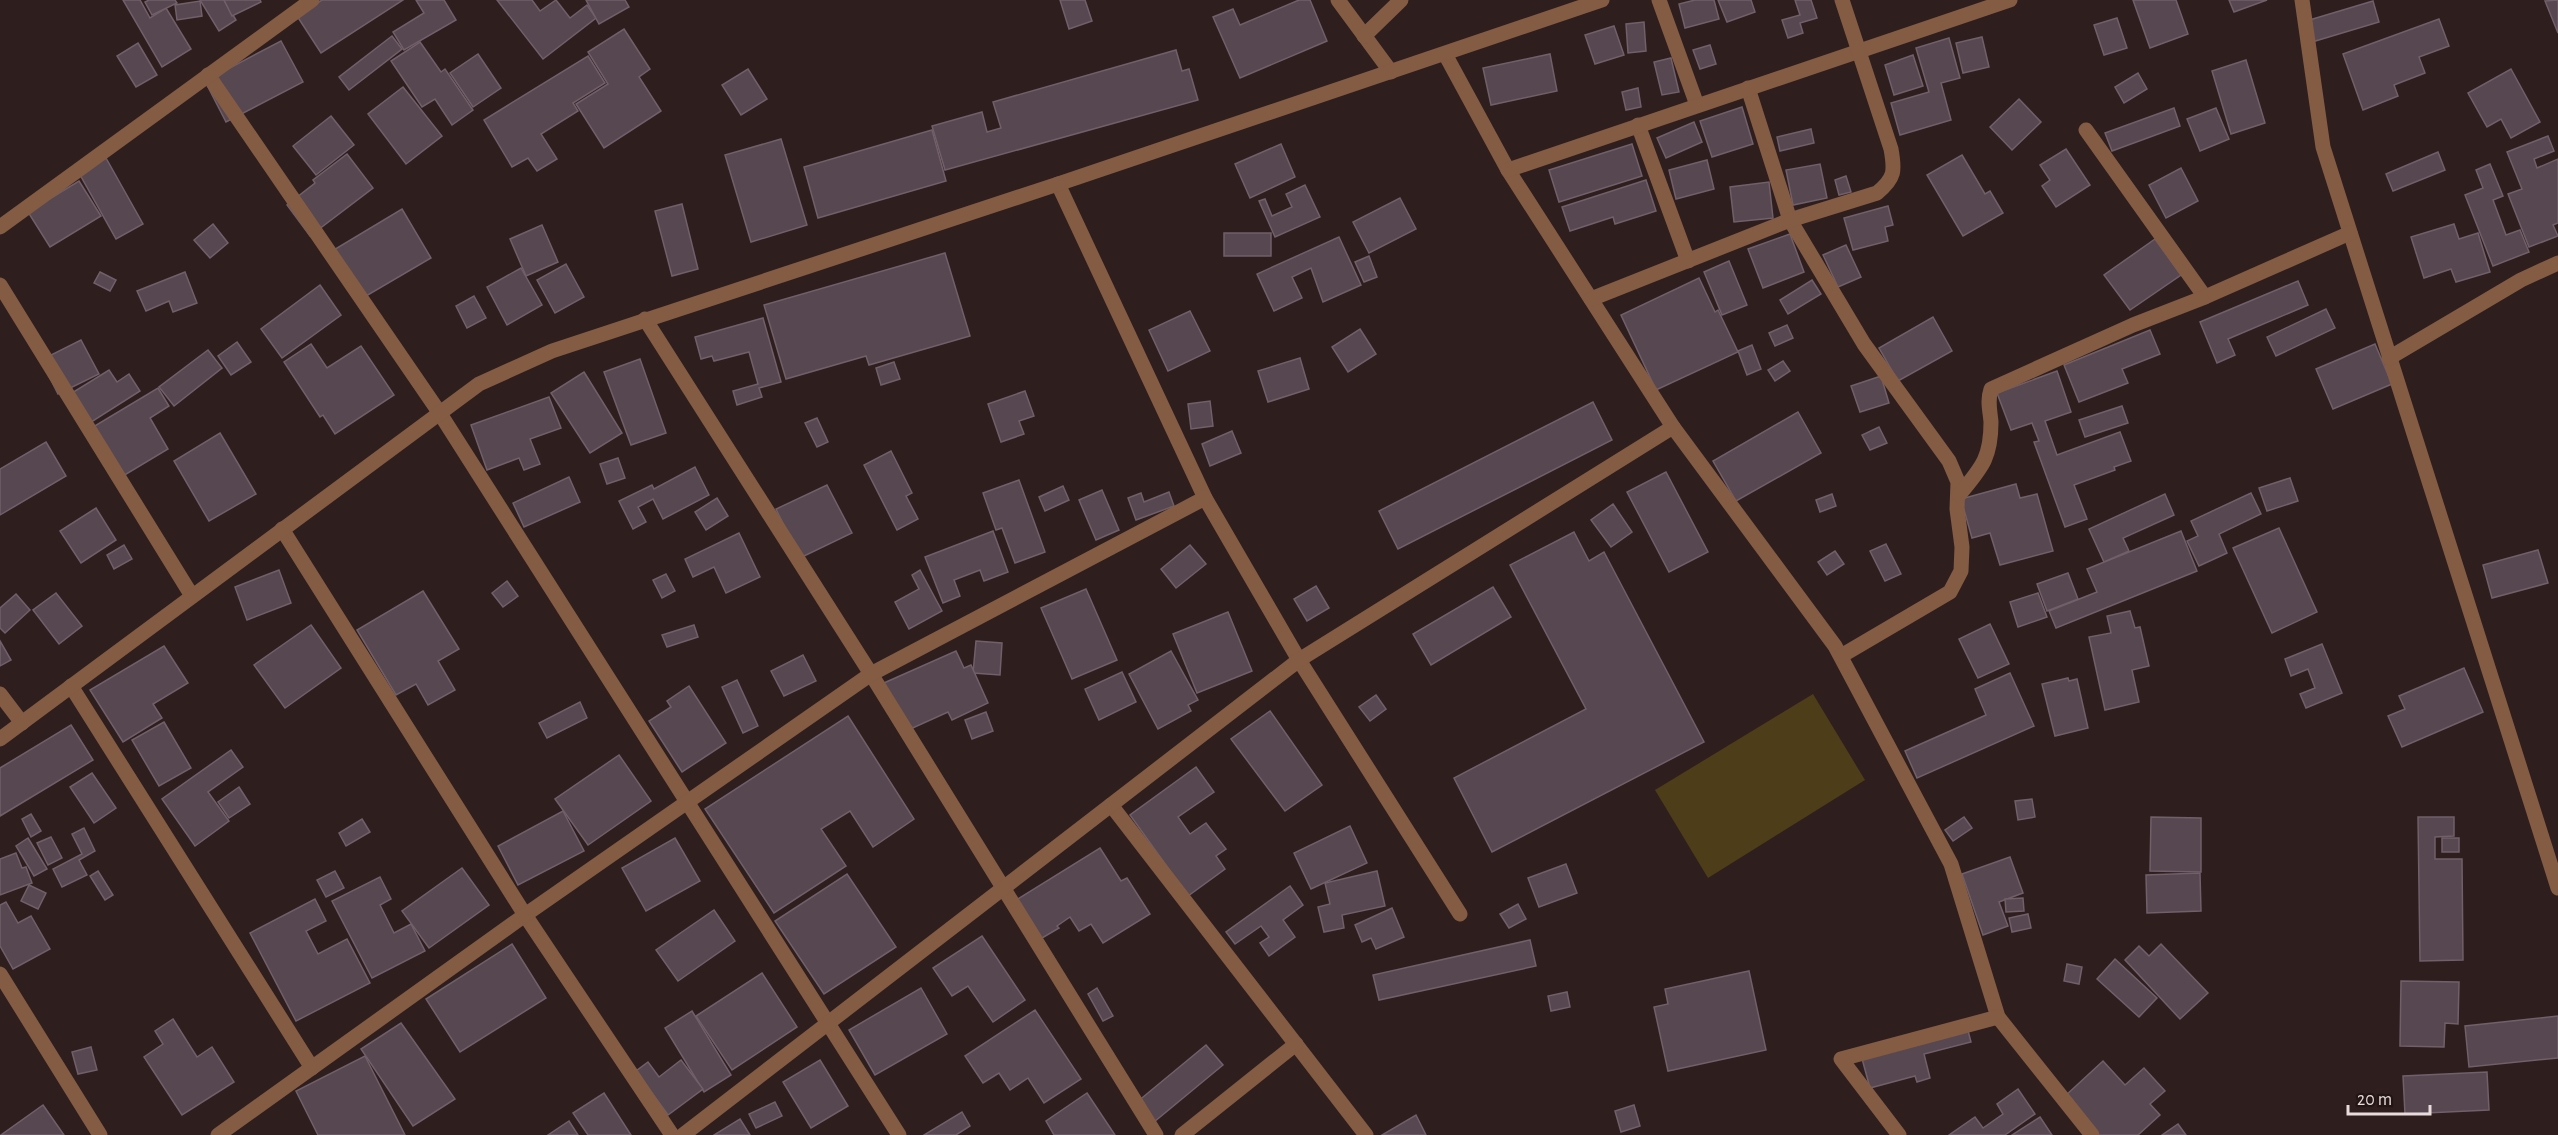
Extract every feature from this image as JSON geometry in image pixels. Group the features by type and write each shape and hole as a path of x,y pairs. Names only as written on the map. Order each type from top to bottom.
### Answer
{"street":[{"path":"0,227 312,0"},
{"path":"1338,0 1391,72"},
{"path":"1364,36 1401,0"},
{"path":"0,739 479,384 552,351 645,319 1058,184 1602,0"},
{"path":"1659,0 1697,105"},
{"path":"1591,299 1790,220 1877,193 1888,184 1894,169 1892,149 1842,0"},
{"path":"1508,170 2010,0"},
{"path":"2302,0 2323,147 2558,888"},
{"path":"1445,54 1508,170 1673,427 1841,656 1951,864 1998,1017 2092,1135"},
{"path":"208,75 439,412 899,1135"},
{"path":"1749,88 1790,220 1864,344 1949,461 1958,482 1957,508 1962,547 1961,571 1950,592 1841,656"},
{"path":"1638,125 1688,261"},
{"path":"2086,130 2205,297"},
{"path":"1058,184 1206,498 1299,660 1460,914"},
{"path":"1959,495 1984,465 1991,442 1988,399 1991,389 2133,325 2205,297 2350,233"},
{"path":"2389,358 2521,280 2558,263"},
{"path":"0,285 192,596"},
{"path":"645,319 871,674 1156,1135"},
{"path":"683,1135 1299,660 1673,427"},
{"path":"218,1135 525,915 871,674 1206,498"},
{"path":"282,529 525,915 672,1135"},
{"path":"71,686 312,1068"},
{"path":"0,694 22,723"},
{"path":"1111,805 1366,1135"},
{"path":"0,974 100,1135"},
{"path":"1899,1135 1841,1059 1998,1017"},
{"path":"1182,1135 1296,1044"}],"shaded area":[{"path":"1813,694 1865,780 1708,878 1655,790"}],"building":[{"path":"123,0 140,0 150,18 166,8 191,49 162,67"},
{"path":"175,0 177,3 152,15 145,2"},
{"path":"200,0 224,0 236,20 219,31"},
{"path":"224,0 260,0 261,2 232,16"},
{"path":"322,0 403,0 321,53 297,16"},
{"path":"416,0 444,0 456,20 404,50 393,32 424,13"},
{"path":"497,0 532,0 540,11 556,0 570,18 587,5 596,18 543,59"},
{"path":"586,0 625,0 629,7 599,24"},
{"path":"1060,0 1085,0 1092,21 1069,29"},
{"path":"1299,0 1310,0 1327,41 1240,78 1213,17 1233,9 1240,25"},
{"path":"1695,0 1714,0 1719,19 1685,28 1679,4"},
{"path":"1718,0 1751,0 1755,12 1727,22"},
{"path":"1795,0 1811,0 1817,18 1800,23 1803,33 1788,38 1782,20 1800,15"},
{"path":"2133,0 2176,0 2188,34 2150,48"},
{"path":"2229,0 2267,0 2234,12"},
{"path":"2558,0 2558,33 2545,1"},
{"path":"200,1 202,16 177,20 175,5"},
{"path":"2373,1 2379,22 2312,42 2306,21"},
{"path":"2117,18 2127,48 2104,55 2094,25"},
{"path":"2439,19 2449,46 2419,57 2425,73 2394,85 2398,96 2363,110 2343,54"},
{"path":"1644,22 1646,51 1628,53 1626,24"},
{"path":"1614,26 1624,55 1595,64 1585,35"},
{"path":"624,29 650,69 639,77 661,111 604,148 576,104 608,84 588,52"},
{"path":"392,36 402,49 349,90 339,77"},
{"path":"1982,37 1989,67 1963,73 1956,43"},
{"path":"1949,38 1960,78 1941,83 1951,120 1900,135 1891,103 1929,92 1916,48"},
{"path":"281,41 303,82 226,122 205,81"},
{"path":"420,42 441,72 445,69 473,110 452,125 435,99 422,107 391,61"},
{"path":"138,43 157,75 136,87 117,56"},
{"path":"1710,45 1716,64 1700,69 1693,50"},
{"path":"1176,50 1182,71 1189,69 1198,100 945,170 932,126 982,112 987,132 1001,128 993,102"},
{"path":"478,54 501,88 473,107 450,73"},
{"path":"1550,54 1557,91 1491,105 1483,68"},
{"path":"1913,55 1923,86 1894,95 1885,65"},
{"path":"588,56 605,83 573,103 578,111 541,134 557,159 537,171 528,158 512,167 484,120"},
{"path":"1671,58 1679,92 1662,95 1654,62"},
{"path":"2246,60 2265,123 2231,134 2212,71"},
{"path":"748,69 767,99 741,115 722,85"},
{"path":"2511,69 2540,122 2511,138 2501,119 2487,127 2468,93"},
{"path":"2138,73 2147,89 2124,103 2115,87"},
{"path":"403,87 442,136 406,164 368,114"},
{"path":"1638,88 1641,107 1626,110 1622,92"},
{"path":"2019,99 2041,122 2012,150 1990,127"},
{"path":"1742,107 1753,144 1712,157 1700,121"},
{"path":"2174,108 2180,126 2112,151 2105,133"},
{"path":"2216,108 2229,139 2200,151 2187,119"},
{"path":"331,116 354,145 316,175 293,146"},
{"path":"1694,122 1702,142 1666,158 1657,138"},
{"path":"1811,129 1814,143 1780,151 1777,137"},
{"path":"932,130 946,181 818,218 804,167"},
{"path":"2548,136 2554,151 2534,159 2537,168 2558,159 2558,223 2553,225 2558,236 2529,247 2508,194 2522,189 2507,152"},
{"path":"781,139 807,225 751,242 725,155"},
{"path":"1281,144 1295,177 1250,198 1235,164"},
{"path":"1632,144 1642,176 1559,202 1549,170"},
{"path":"2066,149 2090,185 2056,207 2042,186 2050,180 2040,165"},
{"path":"2438,152 2445,170 2393,191 2386,174"},
{"path":"347,154 373,188 310,236 287,205 315,183 313,180"},
{"path":"1962,155 1985,194 1990,191 2003,213 1963,236 1927,175"},
{"path":"106,158 143,224 116,239 79,173"},
{"path":"1707,160 1714,189 1676,199 1669,170"},
{"path":"1820,164 1827,198 1793,205 1786,170"},
{"path":"2490,164 2503,196 2493,200 2506,235 2520,230 2529,252 2493,266 2465,195 2483,188 2476,170"},
{"path":"2181,168 2198,201 2166,218 2149,185"},
{"path":"1846,176 1851,192 1839,195 1835,180"},
{"path":"1646,180 1656,211 1615,224 1613,217 1570,231 1562,207"},
{"path":"79,181 101,216 50,247 28,212"},
{"path":"1769,182 1773,218 1734,222 1730,187"},
{"path":"1305,185 1320,217 1275,237 1259,201 1265,199 1272,216 1292,207 1286,194"},
{"path":"1400,198 1416,229 1369,253 1353,222"},
{"path":"682,204 698,269 672,276 655,211"},
{"path":"1888,206 1893,225 1885,227 1888,241 1853,250 1844,218"},
{"path":"402,209 431,258 361,299 332,251"},
{"path":"213,224 228,243 210,258 194,240"},
{"path":"2454,224 2459,239 2478,233 2490,272 2456,282 2451,269 2424,278 2411,237"},
{"path":"542,225 558,262 526,276 510,239"},
{"path":"1224,233 1271,233 1271,256 1224,256"},
{"path":"1790,234 1804,272 1763,288 1748,249"},
{"path":"1339,237 1361,285 1323,302 1311,268 1292,277 1302,298 1274,311 1257,274"},
{"path":"2155,239 2181,275 2130,310 2104,275"},
{"path":"1846,245 1861,277 1838,287 1823,255"},
{"path":"945,253 970,336 869,365 866,356 786,379 764,305"},
{"path":"1369,256 1377,277 1364,282 1355,262"},
{"path":"1729,261 1747,305 1722,315 1704,272"},
{"path":"566,264 584,297 555,313 537,280"},
{"path":"521,268 542,305 507,325 487,287"},
{"path":"100,272 116,280 110,291 94,283"},
{"path":"185,272 197,303 173,312 169,301 146,311 137,291"},
{"path":"1699,278 1715,312 1718,310 1738,352 1656,390 1621,315"},
{"path":"1812,280 1821,294 1788,314 1780,300"},
{"path":"2298,281 2308,305 2228,339 2235,355 2217,363 2200,322"},
{"path":"320,285 341,315 282,358 261,329"},
{"path":"474,296 486,318 467,328 456,306"},
{"path":"2326,309 2335,328 2276,356 2267,337"},
{"path":"1190,311 1210,351 1168,371 1149,330"},
{"path":"1933,317 1952,351 1898,381 1879,348"},
{"path":"763,318 781,382 759,388 762,397 737,405 733,391 758,384 749,352 714,361 712,356 701,359 695,337"},
{"path":"1787,325 1793,338 1775,346 1769,333"},
{"path":"1360,329 1376,354 1348,372 1332,347"},
{"path":"2150,330 2160,354 2122,369 2128,383 2079,402 2064,365"},
{"path":"81,340 99,374 58,394 41,360"},
{"path":"237,342 251,362 231,375 218,356"},
{"path":"311,344 327,368 361,346 394,395 335,434 323,415 320,417 284,362"},
{"path":"2375,344 2392,384 2333,409 2316,369"},
{"path":"1752,345 1761,369 1747,375 1738,351"},
{"path":"208,350 222,368 174,406 159,387"},
{"path":"1300,358 1309,389 1268,402 1258,371"},
{"path":"640,359 666,433 631,445 604,372"},
{"path":"1783,361 1790,371 1775,381 1768,370"},
{"path":"894,362 900,379 881,385 876,368"},
{"path":"109,370 117,382 129,374 140,391 85,426 67,396"},
{"path":"2057,371 2071,412 2045,421 2057,455 2120,432 2131,461 2114,467 2115,470 2074,485 2087,519 2065,527 2034,442 2039,441 2032,423 2011,430 1997,393"},
{"path":"584,372 622,433 590,453 551,393"},
{"path":"1881,376 1889,403 1860,412 1851,386"},
{"path":"158,388 169,406 150,418 168,449 118,479 88,430"},
{"path":"1025,391 1034,416 1019,421 1024,434 1001,442 988,404"},
{"path":"549,397 561,428 530,439 540,464 524,470 519,458 487,470 471,425"},
{"path":"1210,401 1213,426 1191,429 1188,404"},
{"path":"1593,402 1612,440 1398,549 1379,511"},
{"path":"2122,406 2128,423 2085,437 2079,420"},
{"path":"1798,412 1821,453 1736,501 1713,461"},
{"path":"817,418 828,442 817,447 805,423"},
{"path":"1879,427 1887,443 1870,450 1862,435"},
{"path":"1232,431 1241,453 1210,466 1202,444"},
{"path":"220,433 256,494 209,521 174,461"},
{"path":"46,442 66,476 0,515 0,469"},
{"path":"891,451 912,493 906,496 918,519 897,530 864,465"},
{"path":"618,458 625,478 607,484 600,464"},
{"path":"695,467 709,495 663,519 653,499 638,507 646,522 633,529 619,501 652,485 654,489"},
{"path":"1666,472 1708,552 1669,572 1627,492"},
{"path":"569,477 580,502 524,527 513,503"},
{"path":"2290,478 2298,501 2267,511 2259,488"},
{"path":"1019,480 1045,552 1015,563 1002,528 996,530 983,493"},
{"path":"2016,484 2020,498 2037,494 2053,551 2000,565 1990,533 1972,538 1961,499"},
{"path":"827,485 852,533 802,557 776,509"},
{"path":"1063,486 1069,500 1045,511 1039,497"},
{"path":"1102,490 1119,530 1096,540 1079,500"},
{"path":"1169,492 1174,506 1136,520 1128,498 1141,493 1144,502"},
{"path":"2251,493 2261,514 2219,534 2227,553 2199,566 2187,541 2198,536 2191,521"},
{"path":"1832,494 1836,506 1820,512 1816,500"},
{"path":"2165,494 2174,515 2123,538 2129,551 2104,562 2089,529"},
{"path":"717,498 728,516 706,530 695,512"},
{"path":"1613,504 1632,532 1611,547 1591,520"},
{"path":"96,508 116,540 81,563 60,531"},
{"path":"2279,528 2317,612 2272,633 2233,548"},
{"path":"993,531 1008,572 984,581 980,570 954,580 960,596 943,603 925,557"},
{"path":"2181,531 2197,571 2056,628 2049,611 2097,592 2087,569"},
{"path":"1574,532 1589,561 1604,552 1704,742 1492,852 1454,778 1586,709 1510,565"},
{"path":"739,533 760,577 726,593 714,567 693,577 685,559"},
{"path":"1886,544 1901,574 1885,581 1870,551"},
{"path":"124,545 132,559 114,569 107,555"},
{"path":"1190,545 1206,564 1176,588 1161,569"},
{"path":"2538,550 2548,583 2492,598 2483,565"},
{"path":"1835,551 1844,564 1827,575 1818,562"},
{"path":"279,570 291,603 247,620 235,587"},
{"path":"920,570 942,611 909,629 895,602 919,589 912,575"},
{"path":"2068,573 2078,599 2047,611 2037,584"},
{"path":"666,574 675,591 662,598 653,580"},
{"path":"507,581 518,596 503,607 492,593"},
{"path":"1316,586 1329,608 1307,621 1294,599"},
{"path":"1493,587 1511,617 1431,665 1413,634"},
{"path":"1086,589 1117,660 1072,679 1041,608"},
{"path":"423,591 459,649 438,661 455,690 428,705 416,684 396,695 357,630"},
{"path":"56,593 82,626 59,644 33,610"},
{"path":"2038,593 2047,617 2018,627 2010,602"},
{"path":"16,594 30,610 5,633 0,628 0,608"},
{"path":"2130,611 2135,628 2140,627 2149,666 2132,670 2139,702 2105,710 2089,637 2111,633 2107,616"},
{"path":"1228,612 1252,671 1197,693 1173,634"},
{"path":"1990,624 2009,664 1978,678 1959,639"},
{"path":"311,625 341,668 285,708 254,665"},
{"path":"694,625 698,637 667,647 662,635"},
{"path":"0,641 11,660 0,666"},
{"path":"976,641 1002,643 1000,675 973,673"},
{"path":"2322,644 2342,693 2306,708 2300,694 2315,688 2308,669 2291,676 2285,659"},
{"path":"164,646 188,683 153,704 162,718 123,742 90,690"},
{"path":"956,651 964,668 971,665 988,703 952,720 948,712 906,731 884,683"},
{"path":"1171,651 1198,700 1188,705 1191,711 1158,729 1129,674"},
{"path":"803,655 816,681 784,696 771,671"},
{"path":"2464,668 2483,712 2402,747 2388,716 2405,709 2399,696"},
{"path":"1122,672 1136,702 1099,720 1085,689"},
{"path":"2010,673 2034,726 1917,778 1905,751 1986,715 1975,689"},
{"path":"2068,678 2069,681 2077,679 2088,728 2055,736 2042,684"},
{"path":"737,680 758,726 743,733 722,687"},
{"path":"689,686 726,743 682,772 649,721 671,707 667,701"},
{"path":"1376,695 1386,709 1370,721 1359,707"},
{"path":"580,702 587,718 547,738 539,723"},
{"path":"1270,711 1322,785 1285,811 1231,739"},
{"path":"986,712 993,731 972,739 965,720"},
{"path":"848,716 914,819 873,847 850,811 821,829 846,866 774,913 705,809"},
{"path":"164,722 191,768 159,786 132,740"},
{"path":"71,725 93,760 0,816 0,768"},
{"path":"231,750 243,767 208,792 229,821 195,846 162,799"},
{"path":"619,755 651,801 588,845 555,799"},
{"path":"1196,767 1214,792 1178,817 1190,834 1206,823 1226,849 1216,856 1225,869 1188,896 1130,815"},
{"path":"92,773 116,808 94,823 70,787"},
{"path":"239,787 250,804 229,818 218,802"},
{"path":"2032,799 2035,817 2018,820 2015,801"},
{"path":"563,811 584,851 518,885 498,846"},
{"path":"31,814 41,831 31,837 22,819"},
{"path":"1964,817 1972,828 1953,841 1945,830"},
{"path":"2151,817 2201,818 2201,872 2150,871"},
{"path":"2418,817 2454,817 2454,836 2435,837 2435,859 2462,859 2463,960 2420,961"},
{"path":"362,819 370,832 346,846 339,833"},
{"path":"1350,826 1367,863 1311,889 1294,853"},
{"path":"84,828 95,851 79,860 87,875 62,887 53,869 82,854 72,834"},
{"path":"51,837 62,858 48,865 37,843"},
{"path":"28,838 47,869 34,876 16,846"},
{"path":"675,838 700,881 646,911 622,868"},
{"path":"2442,838 2459,838 2459,852 2442,852"},
{"path":"1100,848 1121,881 1127,878 1150,914 1103,943 1091,924 1079,931 1070,917 1057,926 1059,928 1037,941 1013,902"},
{"path":"16,853 22,868 26,867 32,883 0,895 0,859"},
{"path":"2010,857 2023,893 1999,902 2008,926 1983,935 1962,874"},
{"path":"1566,864 1577,893 1539,907 1528,878"},
{"path":"462,868 489,905 429,948 402,911"},
{"path":"98,871 113,895 105,900 90,876"},
{"path":"335,871 344,888 326,897 317,880"},
{"path":"1377,871 1385,906 1342,915 1344,928 1324,932 1318,907 1330,904 1325,883"},
{"path":"2200,873 2201,911 2147,913 2146,875"},
{"path":"847,874 896,947 824,994 775,921"},
{"path":"380,877 391,899 380,905 394,933 411,924 425,951 372,978 332,901"},
{"path":"29,885 46,893 38,909 21,901"},
{"path":"1290,886 1303,905 1283,920 1295,937 1269,956 1260,943 1269,937 1261,926 1235,944 1226,932"},
{"path":"2023,898 2024,911 2006,912 2005,899"},
{"path":"315,899 326,921 306,931 318,954 347,939 370,983 296,1021 250,933"},
{"path":"6,902 18,923 31,916 50,949 13,969 0,946 0,905"},
{"path":"1518,904 1526,919 1509,928 1500,914"},
{"path":"1392,908 1404,937 1376,949 1371,938 1362,942 1355,925"},
{"path":"714,910 735,941 678,981 656,950"},
{"path":"2028,914 2031,928 2012,932 2009,918"},
{"path":"982,936 1025,1000 993,1022 968,986 952,996 933,968"},
{"path":"1530,940 1536,966 1379,1000 1373,975"},
{"path":"512,944 546,998 460,1052 426,999"},
{"path":"2161,944 2208,993 2180,1019 2125,960 2139,946 2149,956"},
{"path":"2115,959 2157,998 2139,1017 2097,979"},
{"path":"2067,964 2082,967 2079,984 2064,981"},
{"path":"1749,971 1766,1050 1668,1071 1654,1007 1668,1004 1665,989"},
{"path":"762,973 797,1027 732,1070 696,1016"},
{"path":"2401,981 2459,982 2458,1024 2445,1023 2444,1047 2400,1046"},
{"path":"921,988 947,1034 875,1075 849,1030"},
{"path":"1097,988 1113,1016 1103,1021 1088,994"},
{"path":"1567,992 1570,1007 1551,1011 1548,996"},
{"path":"1035,1010 1081,1079 1044,1103 1028,1078 1010,1090 999,1073 983,1083 965,1056"},
{"path":"692,1011 731,1075 704,1092 665,1028"},
{"path":"2558,1016 2558,1058 2469,1067 2465,1026"},
{"path":"173,1019 197,1057 212,1047 234,1082 182,1115 144,1057 163,1044 155,1031"},
{"path":"401,1023 455,1099 413,1126 361,1049"},
{"path":"1967,1027 1971,1042 1924,1054 1930,1078 1917,1082 1915,1076 1870,1088 1861,1055"},
{"path":"1206,1045 1223,1065 1154,1122 1137,1102"},
{"path":"91,1047 97,1070 78,1074 72,1052"},
{"path":"365,1056 405,1135 318,1135 296,1091"},
{"path":"681,1060 703,1089 668,1115 636,1071 648,1062 659,1077"},
{"path":"820,1060 848,1106 811,1128 783,1082"},
{"path":"2103,1061 2125,1085 2144,1068 2165,1091 2150,1104 2160,1115 2138,1135 2099,1135 2064,1097"},
{"path":"2487,1072 2489,1110 2405,1114 2403,1076"},
{"path":"2018,1089 2035,1114 2005,1135 1949,1135 1975,1117 1983,1128 2003,1114 1997,1104"},
{"path":"604,1093 631,1135 588,1135 573,1113"},
{"path":"1087,1093 1115,1135 1054,1135 1046,1121"},
{"path":"775,1102 782,1116 756,1128 749,1114"},
{"path":"43,1105 64,1135 1,1135"},
{"path":"1634,1105 1640,1126 1621,1132 1615,1111"},
{"path":"962,1112 970,1126 956,1135 924,1135"},
{"path":"1416,1115 1426,1135 1382,1135"},
{"path":"2040,1117 2052,1135 2012,1135"},
{"path":"740,1119 750,1135 714,1135"},
{"path":"569,1121 578,1135 548,1135"},
{"path":"2178,1124 2186,1135 2162,1135"}]}
